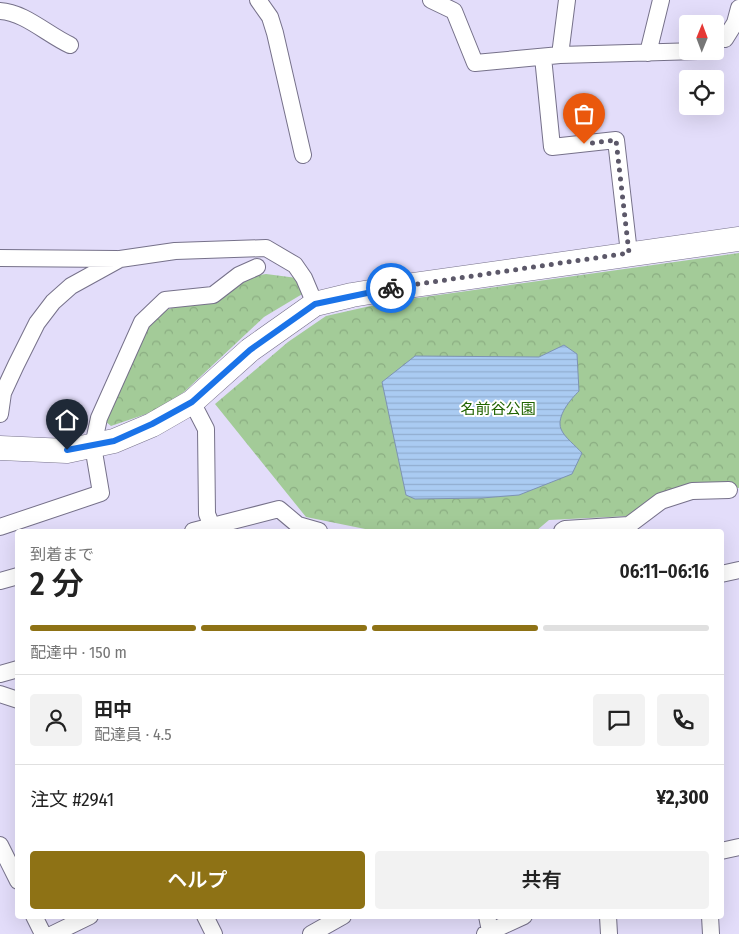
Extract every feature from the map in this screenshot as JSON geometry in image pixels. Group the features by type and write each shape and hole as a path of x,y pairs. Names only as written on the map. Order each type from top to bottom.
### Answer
{"street":[{"path":"258,0 270,17 275,33 303,155"},
{"path":"431,0 454,11 474,63 560,55 679,52"},
{"path":"560,55 567,0"},
{"path":"648,53 662,0"},
{"path":"5,8 57,39 70,44"},
{"path":"726,41 739,8"},
{"path":"543,57 552,147 616,140 629,253"},
{"path":"0,448 45,452 93,446 114,441 152,424 192,402 250,350 315,304 352,295 400,287 629,253 739,239"},
{"path":"0,258 120,259 175,252 266,248 295,264 304,278 315,304"},
{"path":"0,414 2,392 38,323 53,302 71,286 120,259"},
{"path":"0,527 101,492 93,446 99,418 142,322 166,300 213,295 239,275 257,267"},
{"path":"192,402 206,428 207,514 213,529 279,509 298,525 312,529"},
{"path":"584,529 629,525 661,501 692,491 729,490"},
{"path":"724,573 739,570"},
{"path":"0,581 15,577"},
{"path":"0,674 15,670"},
{"path":"0,694 15,699"},
{"path":"724,850 739,847"},
{"path":"6,854 15,874"},
{"path":"36,919 43,934"},
{"path":"53,934 84,919"},
{"path":"206,919 214,934"},
{"path":"310,934 338,919"},
{"path":"487,927 514,919"},
{"path":"608,919 609,934"},
{"path":"710,919 711,934"}],"green space":[{"name":"名前谷公園","path":"739,253 739,488 692,485 629,516 549,520 538,529 365,529 306,517 215,404 288,342 326,316 388,302"},
{"path":"266,274 297,278 304,293 264,317 184,392 158,410 111,426 105,421 147,329 166,310 189,303 213,302 254,276"}],"water":[{"path":"564,345 577,354 579,391 562,413 560,424 565,435 582,453 572,474 519,495 482,498 415,499 406,495 382,382 415,356 539,357"}],"way so far":[{"path":"391,288 629,253 616,140 584,144"}],"route":[{"path":"67,450 114,441 152,424 192,402 250,350 315,304 391,288"}]}
